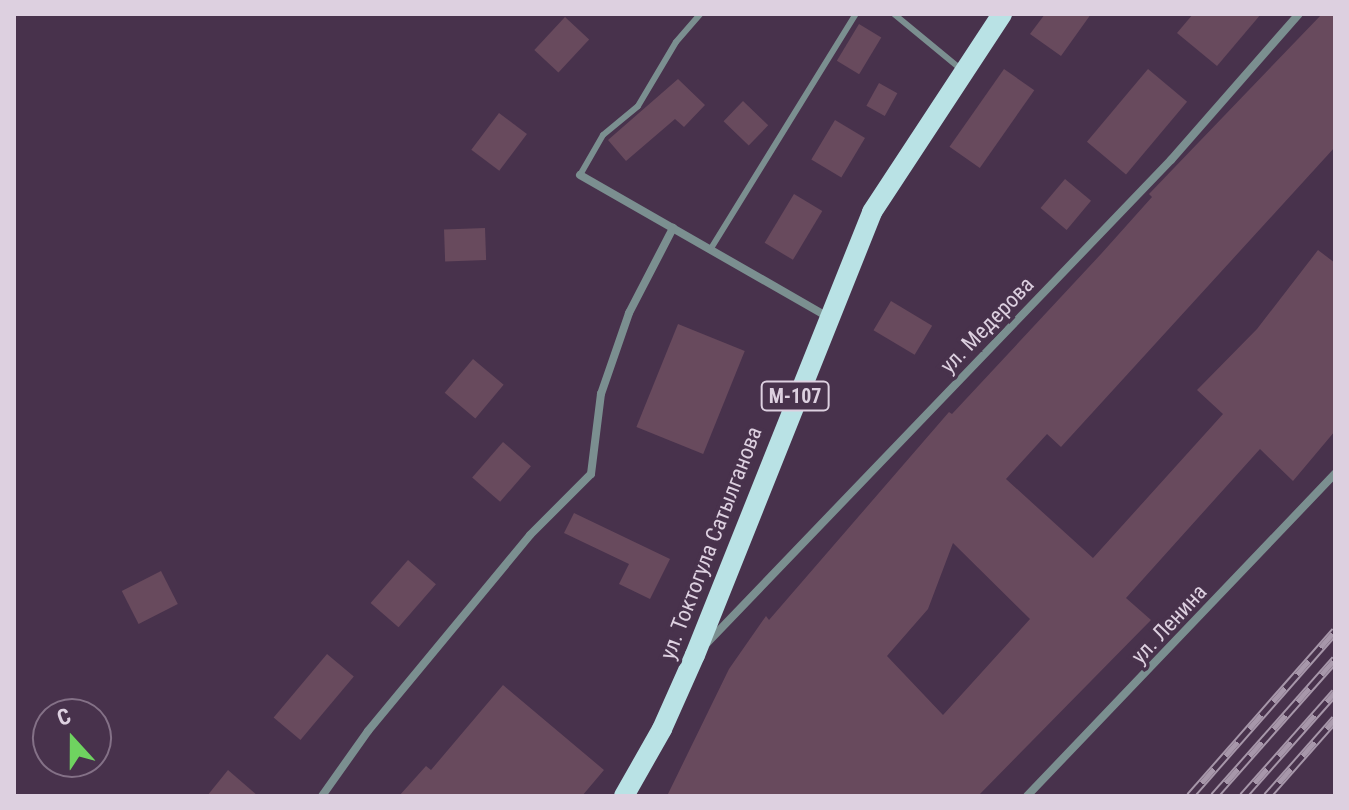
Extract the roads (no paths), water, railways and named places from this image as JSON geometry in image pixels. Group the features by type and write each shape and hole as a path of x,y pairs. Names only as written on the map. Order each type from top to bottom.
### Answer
{"main road":[{"name":"ул. Токтогула Сатылганова","path":"624,796 662,729 695,655 872,212 1002,14"}],"street":[{"name":"ул. Медерова","path":"695,655 1171,160 1299,14"},
{"path":"580,175 828,317"},
{"path":"322,796 368,731 530,535 591,474 601,394 629,313 673,228"},
{"name":"ул. Ленина","path":"1027,796 1335,474"}],"lane":[{"path":"580,175 603,135 638,106 676,42 700,14"},
{"path":"710,250 856,14"},
{"path":"894,14 964,72"}],"railway":[{"path":"1190,796 1335,631"},
{"path":"1214,796 1335,659"},
{"path":"1243,796 1335,692"},
{"path":"1267,796 1335,719"}]}
